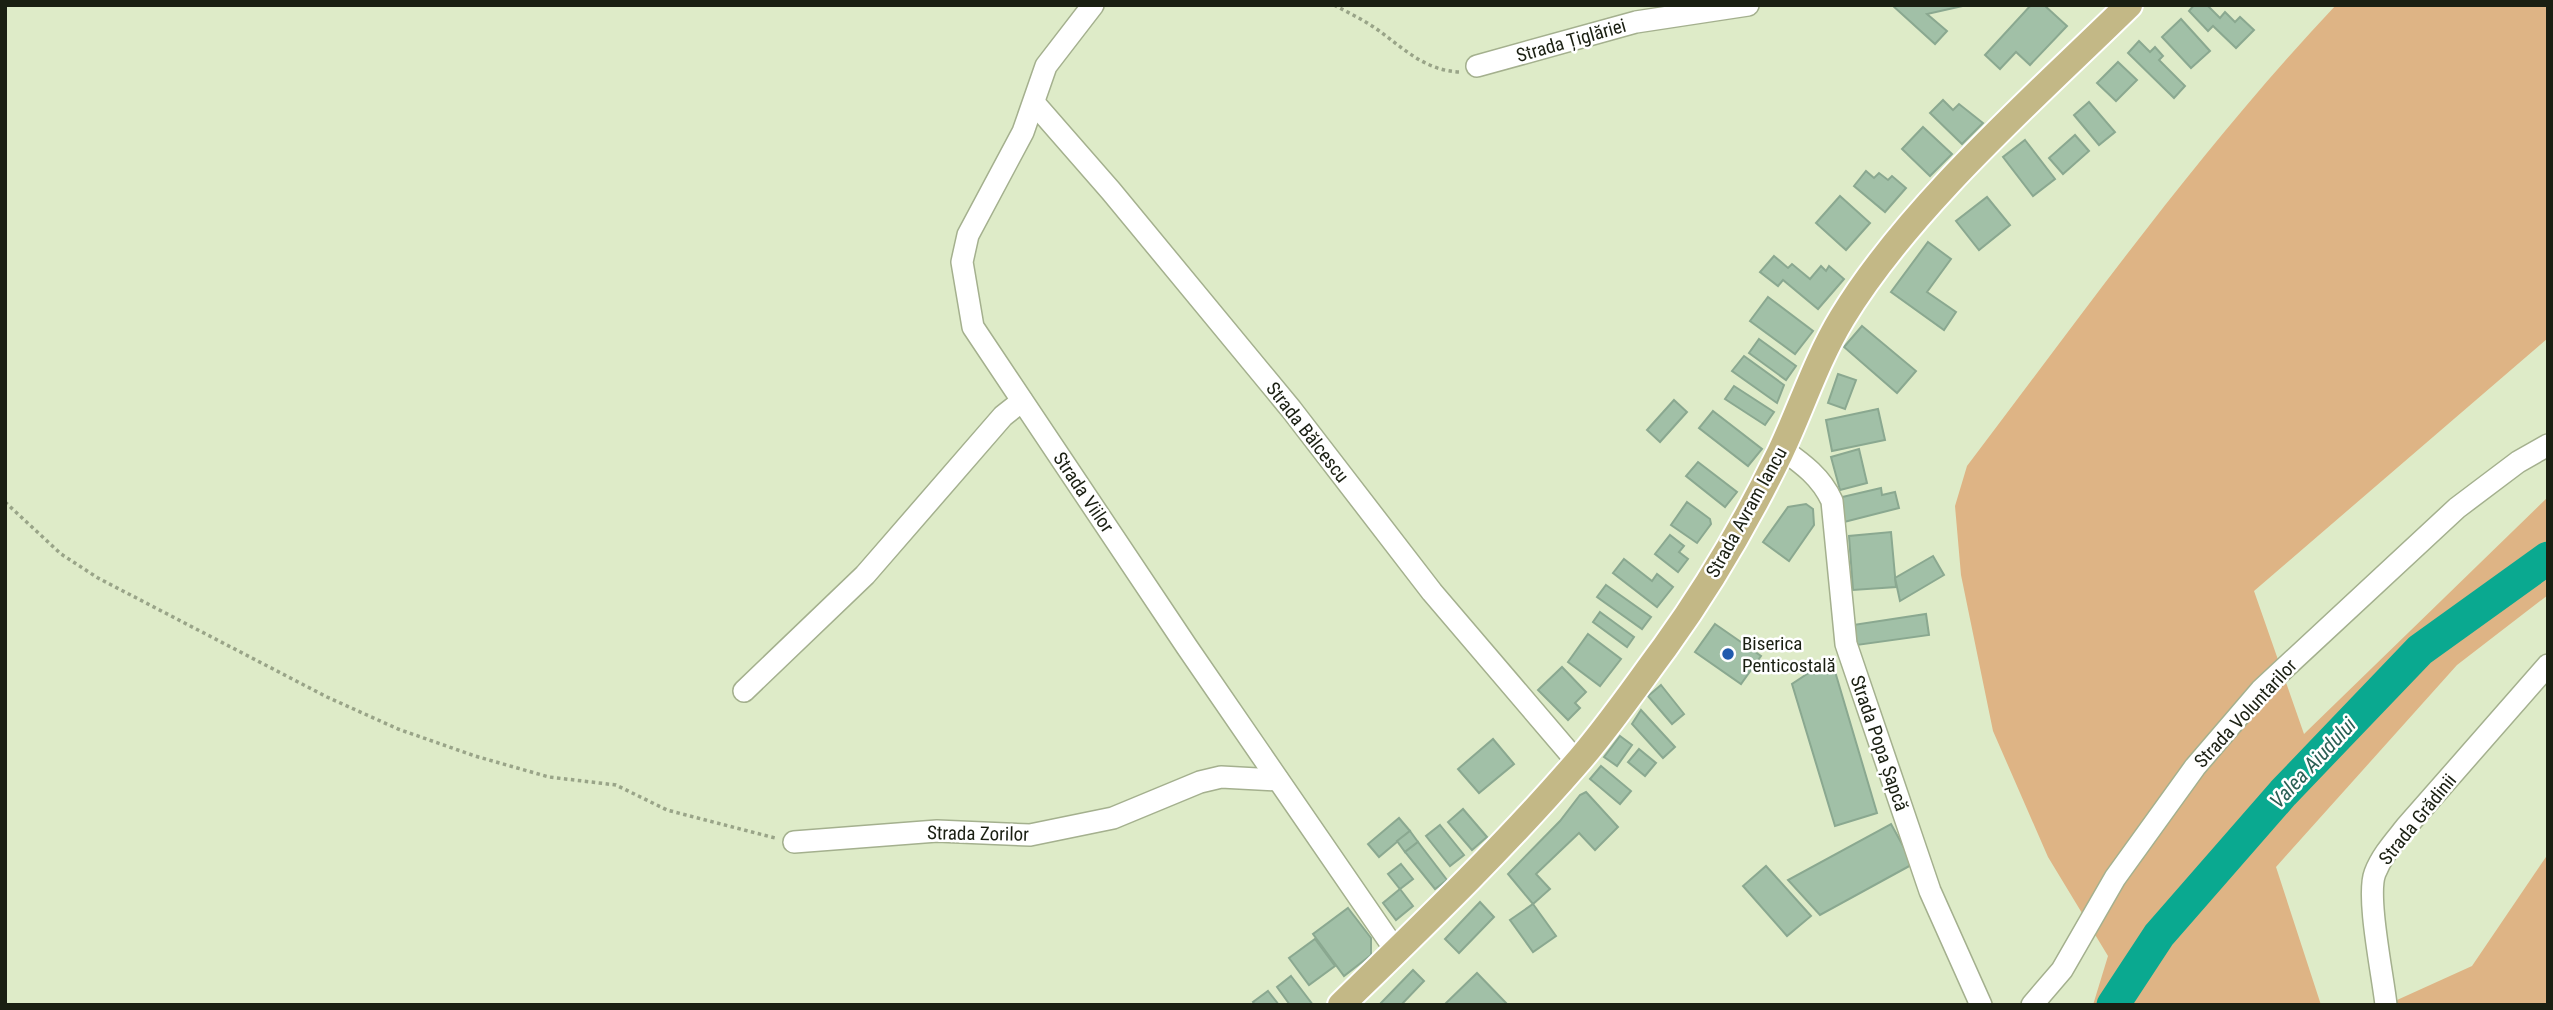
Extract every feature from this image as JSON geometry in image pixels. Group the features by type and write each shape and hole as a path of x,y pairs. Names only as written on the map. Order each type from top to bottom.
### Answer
{"main road":[{"name":"Strada Avram Iancu","path":"1341,1005 1485,864 1578,763 1666,645 1728,553 1782,449 1814,373 1842,318 1880,264 1933,201 2129,5"}],"street":[{"name":"Strada Viilor","path":"1093,5 1046,66 1035,104 968,235 962,262 974,327 1396,951"},
{"name":"Strada Țiglăriei","path":"1477,66 1636,22 1748,5"},
{"name":"Strada Bălcescu","path":"1035,104 1111,191 1291,409 1432,592 1578,763"},
{"path":"744,691 866,575 1003,415 1022,401"},
{"name":"Strada Voluntarilor","path":"2032,1005 2062,970 2115,878 2187,778 2261,690 2457,508 2518,462 2548,445"},
{"name":"Strada Popa Șapcă","path":"1782,449 1810,469 1825,485 1832,501 1846,644 1930,891 1981,1005"},
{"name":"Strada Grădinii","path":"2386,1005 2372,894 2374,875 2387,851 2406,827 2548,665"},
{"name":"Strada Zorilor","path":"794,842 937,831 1030,835 1113,818 1200,782 1221,777 1278,780"}],"path":[{"path":"1334,5 1374,28 1418,61 1445,72 1460,72 1477,66"},
{"path":"5,502 22,521 61,554 98,578 327,698 475,756 549,777 616,786 667,810 794,842"}],"shaded area":[{"path":"2336,5 2548,5 2548,338 2254,591 2304,734 2548,497 2548,595 2457,665 2276,867 2321,1005 2093,1005 2108,956 2048,857 1993,731 1961,575 1955,506 1967,466 2100,289 2238,115"},
{"path":"2548,854 2548,1005 2386,1005 2472,966"}],"building":[{"path":"1892,5 1967,5 1927,14 1947,31 1935,44"},
{"path":"2031,5 2044,5 2067,26 2030,65 2016,52 2000,69 1985,55"},
{"path":"2194,5 2207,5 2220,18 2225,12 2235,22 2240,17 2254,30 2236,48 2213,26 2208,31 2189,11"},
{"path":"2181,19 2210,51 2191,68 2162,37"},
{"path":"2139,41 2150,52 2155,47 2163,56 2159,60 2185,86 2174,98 2128,53"},
{"path":"2118,62 2137,80 2116,101 2097,83"},
{"path":"1943,100 1953,110 1959,104 1983,123 1962,144 1930,113"},
{"path":"2089,102 2115,132 2099,145 2074,115"},
{"path":"1923,127 1952,154 1930,176 1902,149"},
{"path":"2075,135 2089,151 2063,174 2049,158"},
{"path":"2025,140 2055,179 2033,196 2003,157"},
{"path":"1866,171 1874,178 1879,173 1888,180 1892,176 1906,188 1885,212 1854,186"},
{"path":"1840,196 1870,223 1846,250 1816,223"},
{"path":"1987,197 2010,225 1979,250 1956,221"},
{"path":"1928,242 1951,259 1927,292 1956,312 1944,330 1891,292"},
{"path":"1774,256 1788,268 1792,264 1810,279 1821,266 1826,271 1829,266 1844,279 1818,309 1783,280 1778,286 1760,272"},
{"path":"1768,297 1813,331 1795,354 1750,321"},
{"path":"1862,326 1916,371 1897,393 1844,347"},
{"path":"1759,339 1796,366 1786,380 1749,353"},
{"path":"1744,356 1784,385 1777,403 1732,371"},
{"path":"1838,374 1856,380 1845,409 1828,403"},
{"path":"1734,386 1774,412 1765,425 1725,399"},
{"path":"1674,400 1687,412 1660,442 1647,430"},
{"path":"1878,409 1885,440 1832,451 1826,420"},
{"path":"1713,411 1762,449 1748,466 1699,428"},
{"path":"1859,449 1867,483 1840,490 1831,457"},
{"path":"1698,462 1737,492 1725,507 1686,476"},
{"path":"1881,488 1882,495 1895,492 1899,508 1844,522 1838,498"},
{"path":"1687,502 1710,519 1711,524 1697,543 1671,525"},
{"path":"1806,504 1813,509 1814,525 1789,561 1763,542 1788,507"},
{"path":"1891,532 1896,587 1853,590 1849,536"},
{"path":"1670,535 1684,546 1679,552 1688,559 1678,572 1655,554"},
{"path":"1933,556 1944,575 1900,601 1895,578"},
{"path":"1624,559 1652,581 1657,574 1673,587 1657,607 1613,573"},
{"path":"1606,585 1651,617 1642,629 1597,597"},
{"path":"1600,612 1634,637 1627,647 1593,622"},
{"path":"1926,614 1929,635 1857,645 1853,625"},
{"name":"Biserica Penticostală","path":"1715,624 1761,656 1741,684 1695,652"},
{"path":"1588,634 1621,659 1600,686 1568,662"},
{"path":"1831,658 1877,813 1835,826 1792,684"},
{"path":"1562,667 1586,692 1575,703 1580,708 1568,720 1538,690"},
{"path":"1661,685 1684,714 1672,724 1648,696"},
{"path":"1641,710 1675,747 1663,758 1632,724"},
{"path":"1620,736 1632,745 1617,766 1604,757"},
{"path":"1493,739 1514,764 1479,793 1458,769"},
{"path":"1639,749 1656,763 1645,776 1628,762"},
{"path":"1601,766 1631,791 1620,804 1590,779"},
{"path":"1586,792 1618,827 1595,850 1579,833 1536,874 1550,889 1533,904 1508,874 1560,821 1580,795"},
{"path":"1463,809 1487,837 1472,850 1448,822"},
{"path":"1399,818 1410,831 1379,857 1368,844"},
{"path":"1891,824 1913,864 1820,915 1788,880"},
{"path":"1440,825 1464,855 1450,866 1426,836"},
{"path":"1410,831 1418,842 1405,852 1397,841"},
{"path":"1418,842 1447,880 1435,889 1405,852"},
{"path":"1401,864 1413,879 1400,889 1388,874"},
{"path":"1766,866 1811,916 1787,936 1743,886"},
{"path":"1400,889 1413,906 1396,920 1383,903"},
{"path":"1480,902 1494,917 1459,953 1445,939"},
{"path":"1533,904 1556,936 1533,952 1510,920"},
{"path":"1348,908 1371,938 1371,955 1344,976 1313,934"},
{"path":"1315,939 1335,966 1309,985 1289,958"},
{"path":"1413,970 1424,981 1401,1005 1379,1005"},
{"path":"1477,973 1508,1005 1444,1005"},
{"path":"1291,976 1313,1005 1290,1005 1277,987"},
{"path":"1268,991 1279,1005 1255,1005 1253,1002"}],"waterway":[{"name":"Valea Aiudului","path":"2113,1005 2159,935 2283,793 2420,650 2548,558"}],"place":[{"name":"Biserica Penticostală","path":"1728,654"}]}
